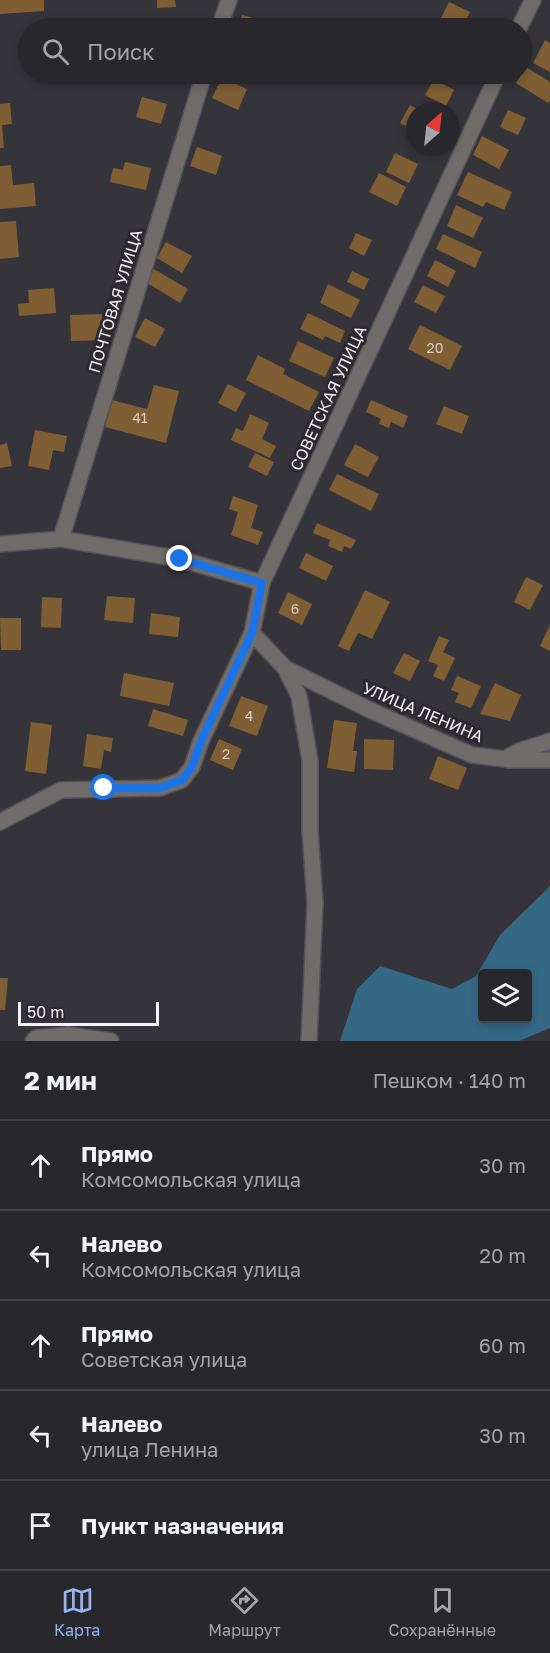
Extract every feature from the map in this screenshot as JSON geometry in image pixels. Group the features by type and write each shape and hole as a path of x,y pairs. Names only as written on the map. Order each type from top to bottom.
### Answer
{"street":[{"path":"223,18 229,0"},
{"path":"524,18 532,0"},
{"name":"ПОЧТОВАЯ УЛИЦА","path":"61,539 201,84"},
{"name":"СОВЕТСКАЯ УЛИЦА","path":"0,822 61,790 160,788 182,780 192,767 201,741 252,633 262,583 493,84"},
{"path":"0,544 61,539 180,559 262,583"},
{"path":"252,633 285,668 299,696 310,761 310,830 315,903 309,1041"},
{"name":"УЛИЦА ЛЕНИНА","path":"285,668 372,711 472,755 505,759 550,760"},
{"path":"505,759 519,751 550,741"},
{"path":"33,1041 36,1038 69,1035 111,1041"}],"water":[{"path":"550,886 550,1028 519,1041 340,1041 357,989 380,966 452,989 476,976 478,973 478,1023 532,1023 532,969 480,969 500,935"}],"building":[{"path":"0,0 44,0 44,11 0,14"},
{"path":"157,0 175,0 176,7 157,8"},
{"path":"449,2 470,12 467,18 441,18"},
{"path":"545,40 550,43 550,72 533,63"},
{"path":"532,71 550,82 550,101 548,103 518,84 532,84"},
{"path":"219,84 237,84 247,89 238,110 212,98"},
{"path":"431,84 443,84 454,90 448,102 438,102 425,95"},
{"path":"142,97 167,104 161,124 136,117"},
{"path":"10,103 12,124 2,125 4,148 0,148 0,104"},
{"path":"508,110 526,118 518,135 500,127"},
{"path":"406,112 406,126 400,123"},
{"path":"482,136 509,150 499,169 473,155"},
{"path":"197,147 222,156 216,175 190,166"},
{"path":"395,153 418,164 409,183 386,172"},
{"path":"125,162 151,168 146,190 110,182 113,168 123,170"},
{"path":"11,165 13,185 34,183 36,206 0,209 0,166"},
{"path":"468,172 512,192 504,210 486,202 483,207 457,195"},
{"path":"379,173 406,187 397,206 369,192"},
{"path":"456,205 483,218 473,238 447,226"},
{"path":"16,221 19,257 0,259 0,222"},
{"path":"356,233 372,240 364,256 349,248"},
{"path":"443,234 482,252 475,268 436,249"},
{"path":"166,242 192,256 182,273 157,258"},
{"path":"435,260 456,271 448,287 427,276"},
{"path":"152,268 188,289 180,303 144,281"},
{"path":"352,271 369,279 364,290 347,282"},
{"path":"328,284 360,300 351,318 320,303"},
{"path":"423,285 445,296 436,313 414,302"},
{"path":"54,288 56,313 19,316 18,304 29,303 28,290"},
{"path":"308,313 345,331 340,343 325,336 323,340 300,329"},
{"path":"106,314 107,340 71,341 70,315"},
{"path":"145,318 165,329 155,347 135,337"},
{"path":"420,325 462,346 450,370 408,349"},
{"path":"298,341 334,358 325,377 289,361"},
{"path":"258,355 285,369 283,374 319,392 309,411 246,380"},
{"path":"228,384 246,393 236,412 218,403"},
{"path":"154,385 179,391 166,443 105,427 112,400 147,409"},
{"path":"371,400 408,416 403,428 391,422 389,428 379,424 381,419 366,412"},
{"path":"444,406 469,416 462,434 436,424"},
{"path":"250,414 269,423 262,439 276,446 270,458 231,440 236,428 243,431"},
{"path":"35,430 67,436 64,452 53,450 49,470 28,466"},
{"path":"7,443 12,466 0,468 0,445"},
{"path":"355,444 379,457 368,477 344,465"},
{"path":"255,453 274,462 267,476 248,467"},
{"path":"337,474 379,494 371,511 329,490"},
{"path":"233,496 258,505 251,528 263,532 258,545 231,535 238,512 229,509"},
{"path":"317,523 356,540 351,549 344,546 342,552 328,546 330,540 313,533"},
{"path":"306,553 333,566 326,581 299,568"},
{"path":"526,577 543,585 530,610 514,602"},
{"path":"365,590 390,602 372,639 358,633 349,651 338,646"},
{"path":"288,592 312,604 302,625 278,613"},
{"path":"107,596 135,598 133,623 104,620"},
{"path":"42,597 62,598 61,628 41,627"},
{"path":"151,613 180,617 178,637 149,634"},
{"path":"0,618 21,618 21,650 1,650"},
{"path":"550,625 550,651 540,646"},
{"path":"439,636 449,640 443,652 455,658 444,681 433,676 438,665 428,661"},
{"path":"404,653 420,661 410,681 393,673"},
{"path":"124,673 174,683 169,706 120,696"},
{"path":"457,676 481,686 471,708 455,702 459,693 451,690"},
{"path":"495,683 521,695 510,721 480,714"},
{"path":"241,696 268,706 257,736 229,726"},
{"path":"153,709 188,720 183,736 148,726"},
{"path":"334,720 357,723 353,751 357,751 354,772 327,768"},
{"path":"31,722 52,725 46,774 25,771"},
{"path":"87,734 113,738 111,752 104,750 101,769 83,766"},
{"path":"219,739 242,749 233,770 210,760"},
{"path":"364,739 394,740 393,770 364,769"},
{"path":"438,756 467,768 458,790 429,779"},
{"path":"0,978 8,978 5,1010 0,1010"}],"route":[{"path":"104,788 160,788 182,780 192,767 201,741 252,633 262,583 180,559"}]}
